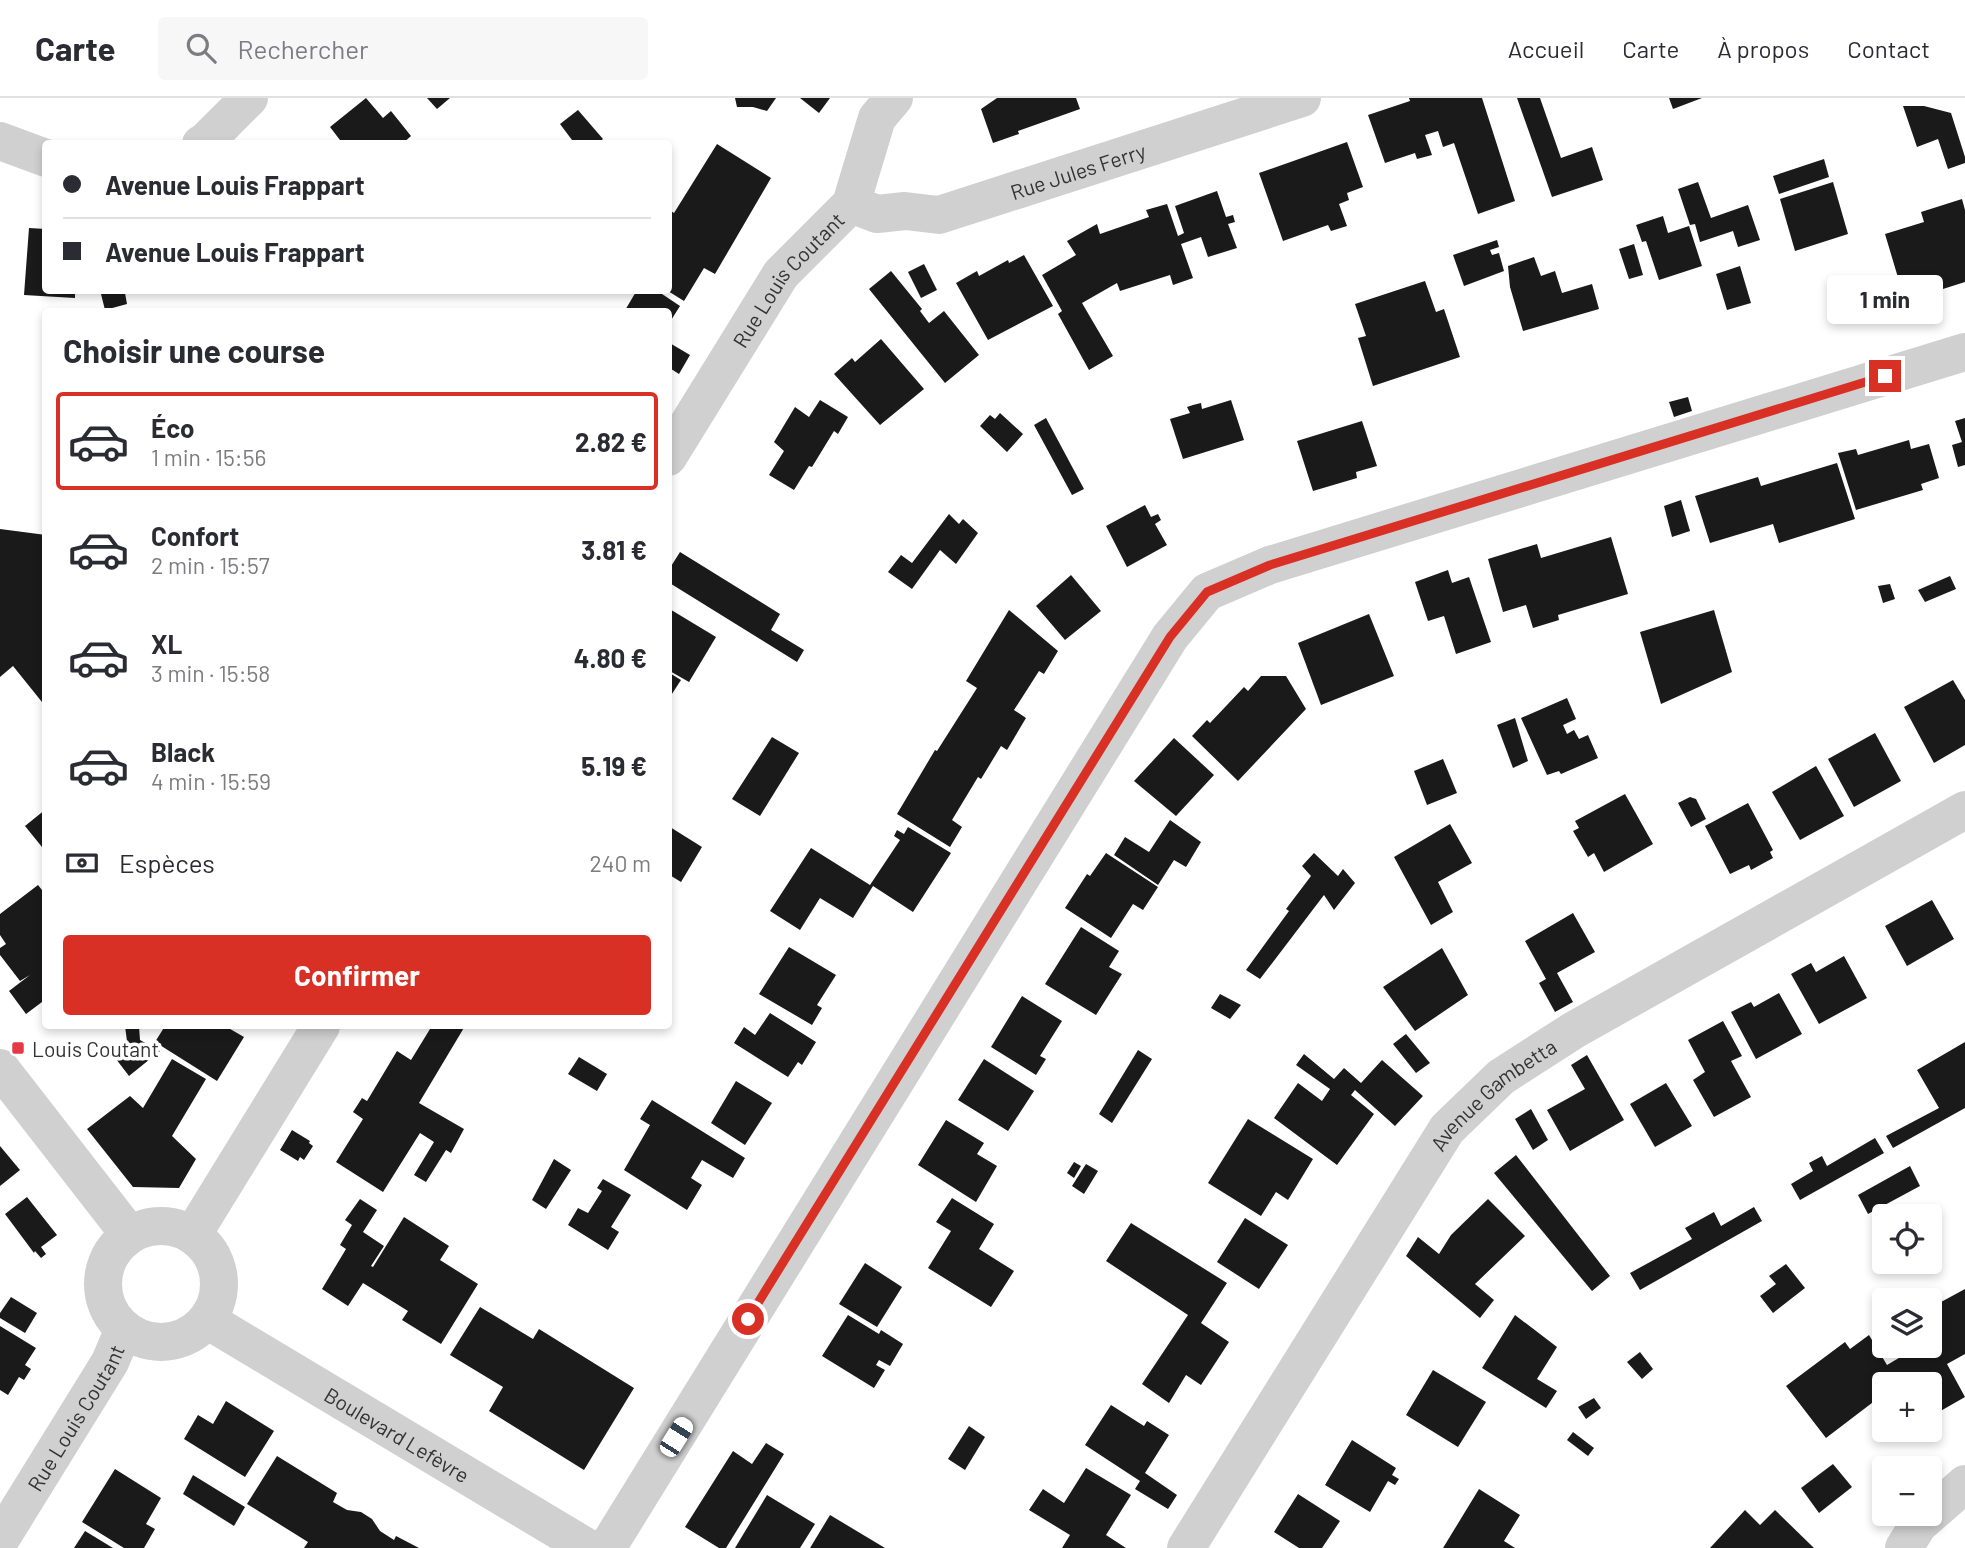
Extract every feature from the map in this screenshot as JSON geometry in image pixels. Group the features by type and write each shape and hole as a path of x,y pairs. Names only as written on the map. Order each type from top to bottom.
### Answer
{"street":[{"path":"205,140 249,98"},
{"name":"Rue Louis Coutant","path":"672,451 781,274 851,204 877,118 894,98"},
{"name":"Rue Jules Ferry","path":"851,204 877,214 905,211 939,215 1302,98"},
{"path":"0,141 42,157"},
{"path":"607,1548 1170,637 1207,592 1270,565 1965,352"},
{"name":"Avenue Gambetta","path":"1186,1548 1447,1129 1501,1077 1574,1030 1965,810"},
{"path":"193,1234 319,1029"},
{"path":"0,1068 129,1234"},
{"path":"145,1227 178,1227 193,1234 207,1248 216,1265 220,1284 216,1303 207,1320 193,1332 177,1340 159,1342 141,1339 124,1329 112,1316 104,1299 103,1281 111,1255 129,1234 145,1227"},
{"name":"Boulevard Lefèvre","path":"207,1320 588,1548"},
{"name":"Rue Louis Coutant","path":"0,1540 110,1362 124,1329"},
{"path":"1904,1548 1918,1525 1965,1484"}],"building":[{"path":"366,98 383,118 391,111 411,136 406,140 340,140 330,127"},
{"path":"427,98 450,98 437,109"},
{"path":"735,98 776,98 767,111 753,107 737,107"},
{"path":"800,98 830,98 819,113"},
{"path":"997,98 1076,98 1080,109 993,143 981,109"},
{"path":"1409,98 1482,98 1515,201 1478,214 1454,143 1443,147 1438,131 1425,135 1432,155 1417,159 1415,153 1385,163 1368,115 1410,101"},
{"path":"1517,98 1540,98 1561,158 1592,147 1603,180 1552,197"},
{"path":"1669,98 1702,98 1673,109"},
{"path":"1903,106 1924,106 1951,113 1965,163 1948,169 1938,139 1917,147"},
{"path":"578,110 603,139 572,140 560,124"},
{"path":"1347,142 1363,187 1347,193 1349,200 1339,204 1347,226 1331,231 1328,225 1283,241 1259,173"},
{"path":"717,144 771,178 715,274 704,268 684,301 672,294 672,212 674,213"},
{"path":"1824,159 1829,177 1779,194 1773,176"},
{"path":"1698,182 1711,218 1748,205 1760,240 1738,247 1733,231 1700,242 1695,224 1690,225 1678,189"},
{"path":"1833,182 1848,234 1795,251 1780,199"},
{"path":"1217,191 1226,217 1233,215 1235,222 1228,224 1237,248 1208,257 1201,237 1181,244 1193,278 1173,285 1170,275 1120,291 1117,283 1082,303 1113,356 1089,370 1058,314 1062,311 1042,275 1076,255 1067,241 1097,224 1100,234 1149,217 1146,210 1167,204 1178,236 1184,233 1175,206"},
{"path":"1962,199 1965,210 1965,282 1905,301 1885,234 1924,222 1921,212"},
{"path":"1663,216 1668,233 1689,226 1702,266 1659,280 1646,241 1642,242 1636,225"},
{"path":"29,228 42,229 42,294 75,294 75,298 24,295"},
{"path":"1497,240 1499,247 1490,250 1492,255 1499,253 1504,271 1464,286 1453,255"},
{"path":"1634,244 1643,275 1629,279 1619,249"},
{"path":"1024,255 1053,306 988,340 956,283 977,271 979,276 1008,260 1009,263"},
{"path":"1534,257 1541,276 1555,271 1562,293 1592,284 1599,309 1523,331 1510,287 1508,266"},
{"path":"924,264 937,290 921,298 908,272"},
{"path":"1740,266 1751,303 1727,310 1716,274"},
{"path":"891,271 922,309 920,311 929,323 944,311 979,355 945,383 869,289"},
{"path":"1425,281 1436,312 1444,309 1460,357 1373,386 1358,338 1366,336 1355,304"},
{"path":"101,294 125,294 127,304 104,308"},
{"path":"635,294 662,294 680,306 672,319 672,308 626,308"},
{"path":"881,339 924,389 880,425 834,374 852,358 855,362"},
{"path":"672,344 690,355 679,374 672,370"},
{"path":"1688,397 1692,411 1674,417 1669,402"},
{"path":"820,400 848,417 838,434 834,431 794,490 769,475 784,451 774,442 795,407 809,417"},
{"path":"1231,400 1244,440 1183,459 1170,419 1190,413 1187,407 1193,405 1201,403 1202,409"},
{"path":"1000,413 1023,434 1007,452 980,426 990,415 995,419"},
{"path":"1046,418 1084,489 1072,495 1034,425"},
{"path":"1965,418 1965,465 1958,467 1952,445 1962,442 1955,421"},
{"path":"1362,421 1377,466 1356,472 1357,478 1313,491 1297,441"},
{"path":"1909,440 1911,449 1929,444 1939,478 1921,484 1923,490 1856,510 1838,453 1856,449 1858,455"},
{"path":"1837,463 1855,519 1779,543 1773,524 1710,543 1695,496 1758,477 1761,486"},
{"path":"1681,500 1690,531 1672,537 1664,506"},
{"path":"1145,505 1151,517 1158,514 1161,520 1155,524 1167,545 1127,567 1106,526"},
{"path":"949,514 959,524 963,519 978,533 956,564 940,550 912,589 888,572 901,555 912,563"},
{"path":"0,529 42,534 42,702 13,666 0,677"},
{"path":"1611,537 1628,594 1558,615 1559,620 1533,628 1526,605 1503,612 1488,559 1537,544 1541,558"},
{"path":"680,552 780,614 771,630 804,650 797,662 672,584 672,565"},
{"path":"1448,570 1452,583 1469,577 1491,642 1456,654 1444,616 1428,621 1415,582"},
{"path":"1071,575 1101,611 1065,640 1036,606"},
{"path":"1950,576 1956,589 1925,602 1918,590"},
{"path":"1890,584 1895,599 1883,603 1878,586"},
{"path":"672,610 716,637 689,682 672,672"},
{"path":"1009,610 1058,651 1044,674 1039,671 1014,710 1026,718 1007,750 1001,746 952,820 962,827 950,847 897,814 935,750 937,751 977,688 966,681"},
{"path":"1714,610 1732,672 1661,704 1640,632"},
{"path":"1369,614 1394,676 1321,705 1298,643"},
{"path":"672,674 681,680 672,694"},
{"path":"1261,676 1286,676 1306,709 1238,781 1192,736 1207,720 1210,723 1244,687 1248,691"},
{"path":"1953,680 1965,700 1965,745 1934,763 1904,707"},
{"path":"1567,698 1576,719 1563,725 1567,734 1574,730 1579,739 1588,735 1598,758 1561,774 1559,771 1547,775 1521,718"},
{"path":"1515,718 1528,761 1513,768 1497,725"},
{"path":"1875,733 1901,781 1854,807 1828,759"},
{"path":"772,737 799,753 760,816 732,799"},
{"path":"1174,738 1214,775 1176,816 1134,781"},
{"path":"1443,759 1457,793 1427,805 1414,771"},
{"path":"1816,766 1844,816 1800,840 1772,792"},
{"path":"1625,794 1653,844 1604,872 1594,853 1588,857 1573,831 1579,828 1575,821"},
{"path":"1690,797 1696,799 1706,819 1691,827 1678,803"},
{"path":"1748,803 1773,850 1770,852 1773,858 1751,870 1749,865 1730,874 1705,826"},
{"path":"42,812 42,847 25,826"},
{"path":"1170,820 1201,842 1186,867 1174,860 1158,885 1114,855 1125,837 1149,852"},
{"path":"1450,824 1472,863 1438,882 1453,912 1431,925 1394,857"},
{"path":"908,827 951,853 913,912 873,886 853,918 820,898 800,930 770,911 811,848 870,885 900,840 894,836 897,830 904,834"},
{"path":"672,828 702,847 681,882 672,876"},
{"path":"1106,853 1158,887 1143,910 1133,904 1111,938 1065,908 1087,874 1090,876"},
{"path":"1314,853 1338,876 1343,869 1355,883 1334,910 1324,895 1260,979 1246,970 1311,876 1302,866"},
{"path":"38,885 42,890 42,1002 26,1014 9,991 30,975 20,981 0,955 0,948 6,944 0,935 0,914"},
{"path":"1932,900 1954,939 1907,966 1885,926"},
{"path":"1573,913 1595,952 1557,973 1573,1002 1555,1012 1539,983 1546,979 1525,941"},
{"path":"1081,927 1119,951 1109,967 1122,974 1096,1015 1045,984"},
{"path":"789,947 836,975 817,1005 822,1008 812,1025 759,994"},
{"path":"1442,948 1468,995 1415,1031 1383,987"},
{"path":"1844,956 1867,998 1819,1024 1791,974 1811,963 1816,972"},
{"path":"1779,993 1802,1034 1756,1059 1731,1012 1751,1002 1754,1007"},
{"path":"1220,994 1241,1005 1230,1019 1211,1008"},
{"path":"1022,996 1062,1021 1040,1056 1046,1059 1036,1075 991,1047"},
{"path":"770,1013 816,1042 802,1065 798,1062 788,1077 734,1043 744,1027 755,1035"},
{"path":"1723,1021 1742,1056 1731,1061 1751,1097 1714,1117 1693,1080 1705,1072 1688,1040"},
{"path":"125,1029 139,1029 140,1040 160,1051 129,1076 116,1059 128,1049"},
{"path":"163,1029 230,1029 244,1037 217,1081 155,1042"},
{"path":"430,1029 463,1029 419,1103 464,1129 451,1153 446,1150 426,1182 414,1175 434,1142 420,1133 383,1192 336,1162 363,1119 353,1112 362,1098 367,1101 397,1051 411,1060"},
{"path":"1406,1034 1430,1063 1416,1073 1393,1044"},
{"path":"1965,1042 1965,1108 1893,1148 1886,1136 1939,1108 1917,1070"},
{"path":"1138,1050 1152,1059 1112,1123 1099,1114"},
{"path":"1304,1054 1334,1079 1344,1068 1361,1083 1382,1060 1423,1096 1395,1126 1355,1090 1351,1095 1374,1114 1337,1165 1274,1118 1298,1083 1322,1101 1330,1089 1296,1065"},
{"path":"1587,1055 1624,1120 1570,1151 1547,1110 1585,1089 1571,1065"},
{"path":"579,1057 607,1074 597,1091 568,1074"},
{"path":"172,1059 206,1079 172,1136 196,1159 179,1188 133,1187 87,1129 130,1096 143,1108"},
{"path":"984,1059 1034,1091 1008,1131 958,1100"},
{"path":"736,1081 772,1103 745,1145 711,1123"},
{"path":"1666,1083 1692,1126 1655,1147 1630,1104"},
{"path":"652,1100 745,1158 733,1178 702,1160 691,1178 702,1185 687,1210 624,1170 650,1125 640,1119"},
{"path":"1531,1109 1548,1140 1533,1150 1515,1119"},
{"path":"1248,1119 1313,1159 1288,1200 1276,1192 1261,1216 1208,1183"},
{"path":"946,1120 984,1143 977,1154 997,1166 976,1202 918,1165"},
{"path":"292,1130 310,1141 313,1146 304,1160 300,1157 298,1161 280,1150"},
{"path":"1875,1138 1884,1153 1800,1200 1791,1184 1813,1171 1809,1163 1822,1156 1827,1166"},
{"path":"0,1146 20,1170 0,1186"},
{"path":"1516,1155 1610,1276 1592,1291 1494,1173"},
{"path":"554,1159 571,1170 546,1209 532,1200"},
{"path":"1074,1162 1081,1166 1074,1178 1067,1173"},
{"path":"1086,1164 1098,1171 1084,1194 1072,1186"},
{"path":"1910,1166 1920,1186 1887,1204 1872,1204 1872,1212 1868,1214 1858,1195"},
{"path":"603,1179 631,1195 611,1227 619,1232 608,1250 568,1225 578,1208 588,1213 602,1191 597,1188"},
{"path":"27,1197 57,1235 41,1247 46,1254 41,1258 35,1251 34,1253 5,1214"},
{"path":"952,1198 994,1224 979,1249 1014,1271 991,1307 928,1268 951,1231 936,1222"},
{"path":"360,1199 377,1210 363,1232 384,1246 371,1266 373,1267 404,1217 449,1246 440,1260 478,1284 441,1344 402,1320 408,1311 363,1283 348,1306 322,1289 346,1249 340,1245 352,1225 345,1220"},
{"path":"1488,1199 1525,1236 1475,1284 1494,1300 1480,1318 1406,1256 1418,1237 1439,1254 1451,1235"},
{"path":"1754,1207 1762,1221 1640,1290 1630,1273 1692,1239 1685,1228 1714,1212 1721,1226"},
{"path":"1245,1218 1288,1245 1259,1289 1217,1262"},
{"path":"1131,1223 1227,1283 1201,1323 1229,1342 1201,1385 1186,1375 1169,1403 1142,1384 1188,1315 1106,1261"},
{"path":"865,1263 902,1287 877,1327 839,1304"},
{"path":"1786,1264 1805,1288 1773,1313 1760,1296 1776,1284 1769,1276"},
{"path":"1965,1289 1965,1354 1947,1364 1965,1397 1942,1410 1942,1372 1872,1372 1872,1403 1826,1438 1786,1386 1845,1342 1850,1349 1869,1335 1872,1340 1872,1358 1883,1358 1887,1365 1899,1358 1942,1358 1942,1301"},
{"path":"11,1297 37,1313 25,1333 0,1318 0,1313"},
{"path":"480,1307 533,1339 539,1329 634,1388 584,1470 489,1411 503,1387 450,1355"},
{"path":"848,1315 879,1334 881,1330 903,1344 890,1366 879,1360 876,1365 885,1370 874,1388 822,1356"},
{"path":"1515,1315 1557,1347 1537,1379 1557,1391 1546,1408 1482,1368"},
{"path":"0,1326 36,1348 25,1365 31,1369 24,1380 19,1377 8,1395 0,1390"},
{"path":"1640,1352 1653,1369 1642,1379 1627,1362"},
{"path":"1433,1370 1486,1402 1458,1447 1406,1415"},
{"path":"1594,1398 1601,1408 1586,1419 1578,1407"},
{"path":"226,1401 274,1431 245,1477 184,1439 198,1415 213,1424"},
{"path":"1111,1405 1144,1426 1147,1421 1169,1435 1145,1473 1177,1495 1168,1509 1135,1489 1140,1481 1085,1445"},
{"path":"969,1426 985,1437 965,1470 948,1459"},
{"path":"1573,1432 1594,1448 1588,1456 1567,1440"},
{"path":"1352,1440 1396,1468 1392,1475 1399,1479 1395,1485 1388,1481 1370,1512 1325,1485"},
{"path":"766,1443 784,1454 726,1548 719,1548 685,1527 733,1451 752,1464"},
{"path":"277,1456 337,1493 333,1502 347,1510 361,1512 372,1519 380,1531 394,1540 396,1536 419,1548 304,1548 308,1542 247,1504"},
{"path":"1833,1464 1852,1487 1819,1513 1801,1488"},
{"path":"1086,1468 1131,1495 1106,1535 1126,1548 1062,1548 1070,1535 1029,1510 1043,1489 1064,1503"},
{"path":"115,1469 161,1498 146,1524 155,1529 144,1548 124,1548 82,1522"},
{"path":"193,1475 245,1507 234,1526 183,1494"},
{"path":"1479,1489 1520,1515 1504,1541 1515,1548 1443,1548"},
{"path":"1298,1494 1340,1521 1322,1548 1299,1548 1274,1532"},
{"path":"767,1495 815,1524 800,1548 735,1548"},
{"path":"1745,1510 1760,1525 1775,1510 1814,1548 1710,1548"},
{"path":"830,1515 885,1548 810,1548"},
{"path":"85,1531 113,1548 74,1548"}],"place":[{"name":"Louis Coutant","path":"18,1048"}],"route":[{"path":"748,1319 1170,637 1207,592 1270,565 1885,376"}]}
